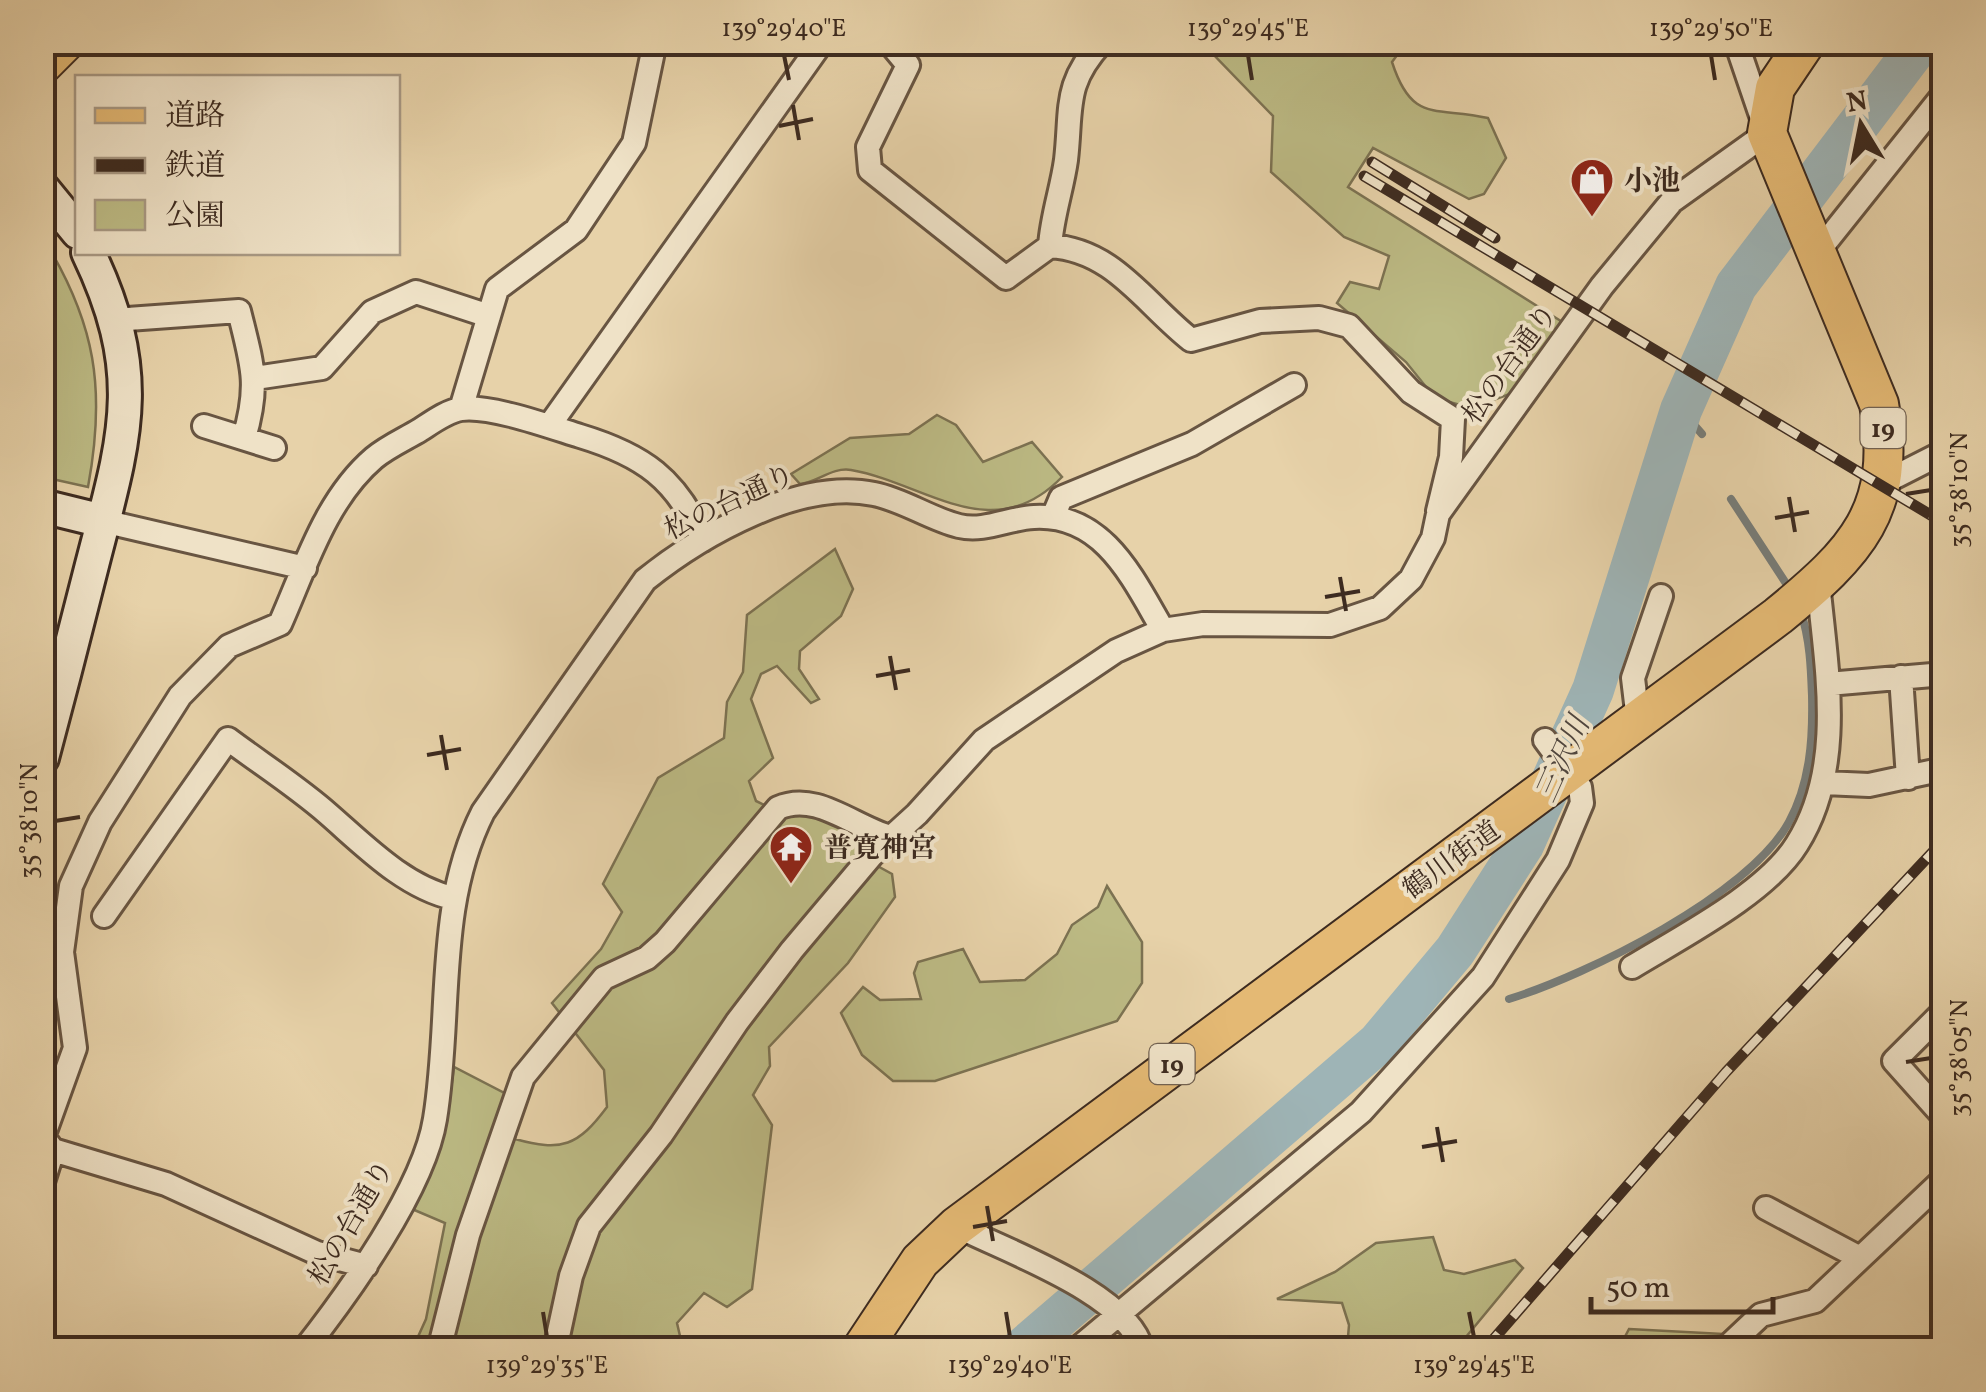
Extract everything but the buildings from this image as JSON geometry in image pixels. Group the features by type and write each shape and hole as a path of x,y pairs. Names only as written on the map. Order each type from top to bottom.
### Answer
{"main road":[{"path":"42,65 65,42"},
{"path":"1767,133 1775,88 1806,42"},
{"path":"1767,133 1835,42"},
{"name":"鶴川街道","path":"862,1350 920,1260 956,1226 1516,810 1560,761 1604,745 1778,616 1814,586 1858,540 1884,482 1884,436 1878,404 1767,133"}],"street":[{"path":"461,409 497,289 576,230 634,143 655,42"},
{"path":"549,426 822,42"},
{"path":"889,42 908,65 868,148 870,170 1006,278 1050,246 1072,247 1100,258 1191,340 1260,321 1319,318 1349,326 1411,392 1453,419 1451,458 1440,490 1438,514"},
{"path":"1050,246 1066,161 1068,102 1080,66 1102,42"},
{"path":"1736,42 1767,133"},
{"path":"1814,247 1942,103"},
{"name":"松の台通り","path":"555,1350 570,1276 589,1226 682,1107 736,1022 890,837 917,814 984,740 1116,651 1163,630 1203,624 1300,627 1364,616 1380,608 1410,578 1433,538 1438,514 1602,286 1672,201 1767,133"},
{"path":"42,188 75,227"},
{"path":"42,196 75,230"},
{"path":"42,758 122,456 124,360 114,320 89,255"},
{"path":"255,378 322,368 372,312 416,292 489,316"},
{"path":"114,320 239,311 255,378 256,399 244,438"},
{"path":"1163,630 1120,557 1074,522 1054,517 1061,498 1192,444 1294,384"},
{"path":"366,1266 317,1253 166,1184 53,1150 43,1137 75,1048 62,952 72,886 100,822 180,696 229,646 280,624 328,516 373,458 461,409 549,426 602,442 658,472 688,505 704,540"},
{"path":"204,426 274,448"},
{"path":"1884,482 1944,452"},
{"name":"松の台通り","path":"304,1350 366,1266 434,1124 453,898 465,849 483,812 645,580 704,540 784,502 830,491 876,494 975,528 1033,516 1054,517"},
{"path":"42,506 305,568"},
{"path":"1632,967 1697,927 1797,846 1824,783 1828,684 1814,586"},
{"path":"1638,720 1633,678 1661,596"},
{"path":"1828,684 1944,674"},
{"path":"1901,677 1908,778"},
{"path":"104,916 228,738 362,845 430,893 453,898"},
{"path":"1076,1350 1117,1310 1362,1112 1483,977 1558,860 1582,802 1560,761"},
{"path":"1824,783 1870,785 1944,769"},
{"path":"439,1350 468,1235 523,1077 604,978 647,958 665,942 778,808 795,800 814,803 890,837"},
{"path":"1944,1011 1894,1061 1944,1117"},
{"path":"42,1185 53,1150"},
{"path":"1726,1348 1761,1315 1815,1302 1942,1185"},
{"path":"1766,1208 1860,1258"},
{"path":"956,1226 1117,1310 1138,1336 1142,1350"}],"green space":[{"path":"1208,43 1406,43 1392,62 1400,82 1417,104 1488,118 1506,158 1484,194 1469,199 1373,148 1348,187 1564,323 1510,394 1471,408 1435,398 1406,362 1337,303 1350,282 1379,289 1389,256 1344,237 1271,172 1273,116 1212,53"},
{"path":"43,238 75,299 92,358 96,419 88,487 43,477"},
{"path":"937,415 956,425 983,462 1032,442 1062,477 1036,498 1010,508 984,510 851,470 800,484 791,474 850,438 909,434"},
{"path":"835,549 853,589 841,616 800,651 799,669 819,699 811,703 777,666 761,674 751,699 773,758 749,781 756,801 781,813 808,807 875,840 863,858 892,874 895,897 848,963 769,1047 770,1066 753,1095 772,1125 752,1289 727,1307 704,1293 677,1323 683,1349 412,1350 426,1319 445,1223 412,1209 446,1126 454,1067 524,1103 515,1139 545,1145 568,1142 587,1130 607,1107 604,1070 552,1003 601,949 622,912 603,884 658,778 724,738 727,702 743,672 747,615"},
{"path":"1107,886 1142,942 1142,983 1117,1021 935,1081 893,1081 862,1055 841,1013 863,987 880,1000 921,999 914,973 918,962 963,949 980,982 1025,980 1057,954 1072,925 1098,907"},
{"path":"1433,1237 1444,1270 1464,1274 1515,1260 1523,1268 1456,1349 1347,1349 1349,1325 1342,1303 1277,1299 1335,1272 1376,1243"},
{"path":"1629,1329 1876,1342 1944,1336 1943,1350 1618,1350"}],"waterway":[{"name":"三沢川","path":"1021,1350 1378,1043 1455,951 1523,845 1593,690 1681,410 1736,286 1921,42"},
{"path":"1681,410 1702,434"},
{"path":"1731,499 1791,591"},
{"path":"1509,999 1580,971 1663,929 1703,904 1769,850 1796,807 1809,761 1811,675 1801,613"}],"railway":[{"path":"1372,162 1495,238"},
{"path":"1364,176 1944,523"},
{"path":"1484,1350 1726,1072 1944,840"}],"place":[{"name":"小池","path":"1592,218"},
{"name":"普寛神宮","path":"791,885"}]}
